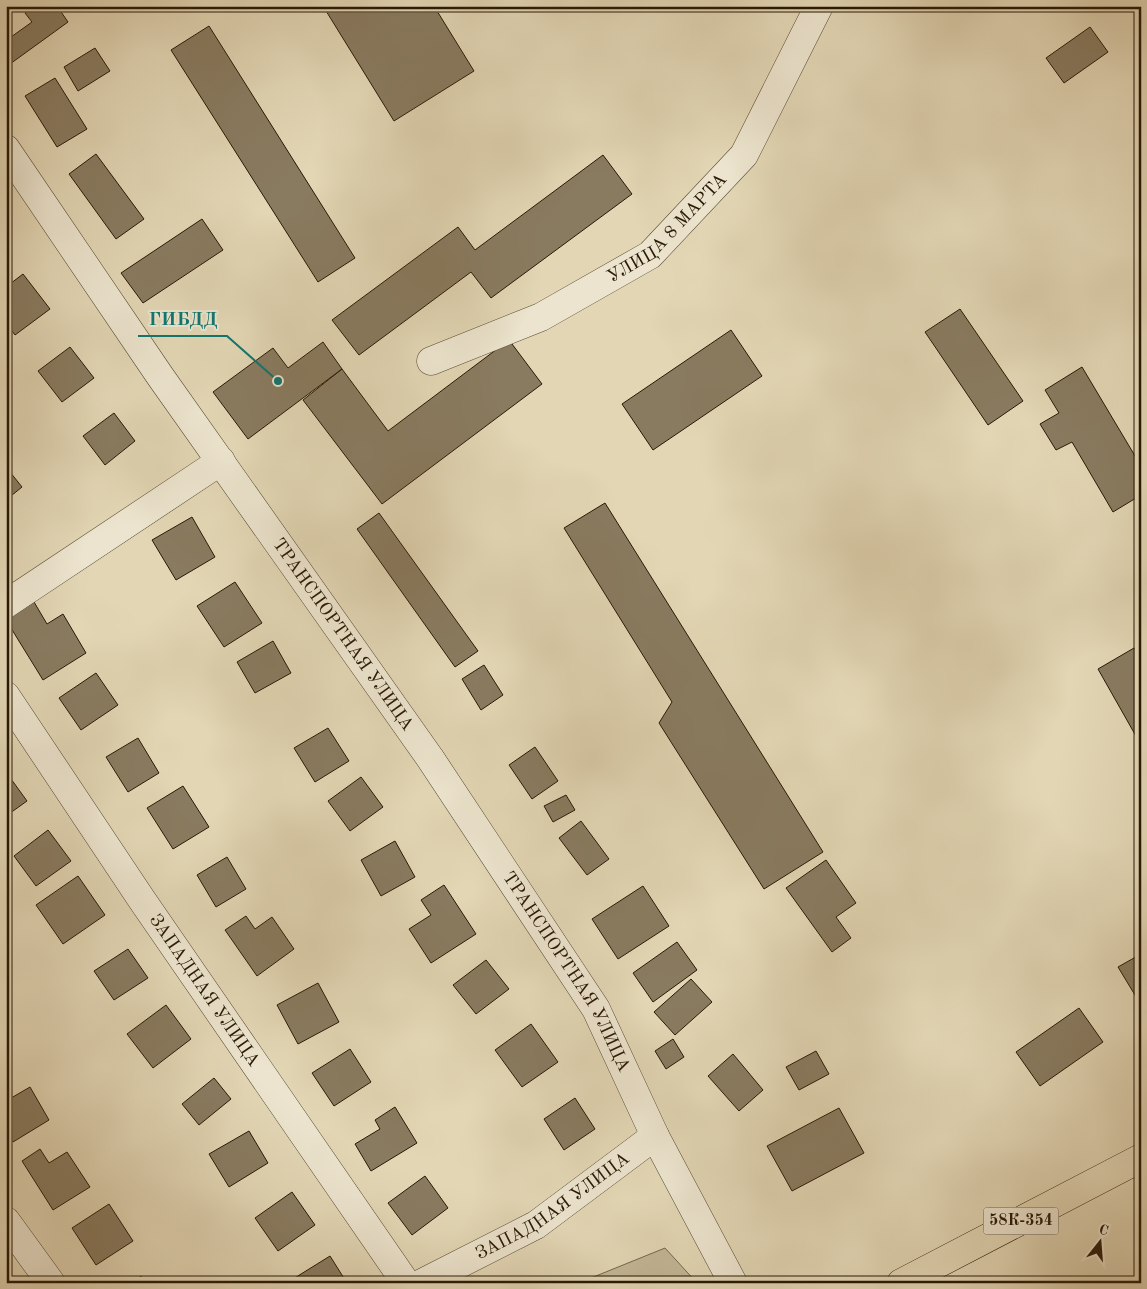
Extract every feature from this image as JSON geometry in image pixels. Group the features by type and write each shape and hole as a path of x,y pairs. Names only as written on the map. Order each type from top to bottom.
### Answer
{"main road":[{"name":"58К-354","path":"902,1283 1141,1158"}],"street":[{"name":"УЛИЦА 8 МАРТА","path":"431,361 541,317 650,255 744,155 819,6"},
{"name":"ТРАНСПОРТНАЯ УЛИЦА","path":"6,149 220,461 430,758 596,1009 655,1136 733,1283"},
{"path":"6,604 220,461"},
{"name":"ЗАПАДНАЯ УЛИЦА","path":"6,696 142,900 406,1283"},
{"name":"ЗАПАДНАЯ УЛИЦА","path":"422,1283 536,1225 655,1136"},
{"path":"6,1221 50,1283"}],"shaded area":[{"path":"665,1248 697,1283 584,1283 591,1278"}],"building":[{"path":"33,6 57,6 68,22 10,64 6,60 6,31 11,37 32,22 25,13"},
{"path":"323,6 434,6 474,71 394,121"},
{"path":"209,26 355,258 318,282 171,50"},
{"path":"1090,27 1108,52 1064,83 1046,58"},
{"path":"95,48 110,71 78,91 64,67"},
{"path":"55,78 87,129 57,147 25,96"},
{"path":"96,154 144,219 116,239 69,174"},
{"path":"603,155 632,194 491,298 471,272 359,355 332,320 458,227 475,250"},
{"path":"202,219 223,250 143,303 121,273"},
{"path":"6,248 12,257 6,261"},
{"path":"23,274 50,309 15,335 6,323 6,287"},
{"path":"960,309 1023,401 988,425 925,332"},
{"path":"731,330 762,376 653,450 622,404"},
{"path":"509,340 542,384 382,504 303,400 342,369 388,431"},
{"path":"323,342 342,369 248,439 213,392 273,348 288,368"},
{"path":"70,347 94,378 62,402 38,371"},
{"path":"1082,367 1141,466 1141,495 1113,512 1072,442 1056,450 1040,424 1059,413 1045,390"},
{"path":"114,413 135,441 105,465 83,436"},
{"path":"6,467 22,487 6,500"},
{"path":"605,503 823,852 764,889 659,723 672,702 564,528"},
{"path":"379,513 478,651 455,667 357,529"},
{"path":"192,517 215,557 176,580 152,540"},
{"path":"235,582 262,623 224,647 197,606"},
{"path":"34,602 47,624 63,614 86,653 43,680 6,620"},
{"path":"273,641 291,673 255,693 237,662"},
{"path":"1134,648 1141,659 1141,745 1098,669"},
{"path":"484,665 503,695 481,710 462,679"},
{"path":"96,673 118,705 81,730 59,698"},
{"path":"328,728 349,761 315,782 294,748"},
{"path":"138,738 159,773 128,792 106,757"},
{"path":"535,747 558,781 532,799 509,765"},
{"path":"6,772 27,801 6,816"},
{"path":"361,777 383,807 350,831 328,801"},
{"path":"183,786 209,827 173,849 147,808"},
{"path":"566,795 575,810 553,822 544,806"},
{"path":"581,821 609,859 587,875 559,838"},
{"path":"48,830 71,861 36,886 14,856"},
{"path":"395,841 415,877 381,896 361,860"},
{"path":"227,857 246,889 216,907 197,875"},
{"path":"826,860 856,903 836,917 851,938 832,952 786,888"},
{"path":"78,876 105,915 63,944 36,905"},
{"path":"444,885 476,934 431,963 409,929 431,915 421,900"},
{"path":"643,886 669,926 618,959 592,919"},
{"path":"246,916 255,929 272,917 294,949 257,976 225,930"},
{"path":"677,942 697,970 653,1002 633,973"},
{"path":"128,949 148,978 114,1000 94,971"},
{"path":"1141,954 1141,1005 1118,967"},
{"path":"486,960 509,989 476,1014 453,985"},
{"path":"691,979 712,1002 675,1035 654,1012"},
{"path":"318,983 339,1022 298,1044 277,1005"},
{"path":"166,1005 191,1039 153,1068 127,1034"},
{"path":"1079,1008 1103,1042 1040,1086 1016,1052"},
{"path":"531,1024 558,1062 522,1087 495,1050"},
{"path":"673,1039 684,1057 666,1069 655,1051"},
{"path":"350,1049 371,1082 334,1106 312,1073"},
{"path":"816,1051 829,1074 799,1090 786,1067"},
{"path":"733,1054 763,1090 739,1111 708,1076"},
{"path":"214,1078 231,1099 199,1125 182,1104"},
{"path":"30,1087 49,1120 13,1142 6,1131 6,1101"},
{"path":"575,1098 595,1129 564,1150 544,1119"},
{"path":"395,1107 417,1143 371,1171 355,1144 380,1129 375,1120"},
{"path":"839,1108 864,1153 792,1191 767,1146"},
{"path":"249,1131 268,1163 229,1187 209,1154"},
{"path":"40,1149 49,1163 67,1152 90,1187 53,1210 22,1161"},
{"path":"425,1176 448,1208 412,1235 388,1203"},
{"path":"292,1192 315,1225 278,1251 255,1218"},
{"path":"109,1204 133,1241 96,1265 72,1228"},
{"path":"330,1256 347,1283 295,1283 293,1279"},
{"path":"141,1276 146,1283 132,1283"}],"place":[{"name":"ГИБДД","path":"278,381"}]}
